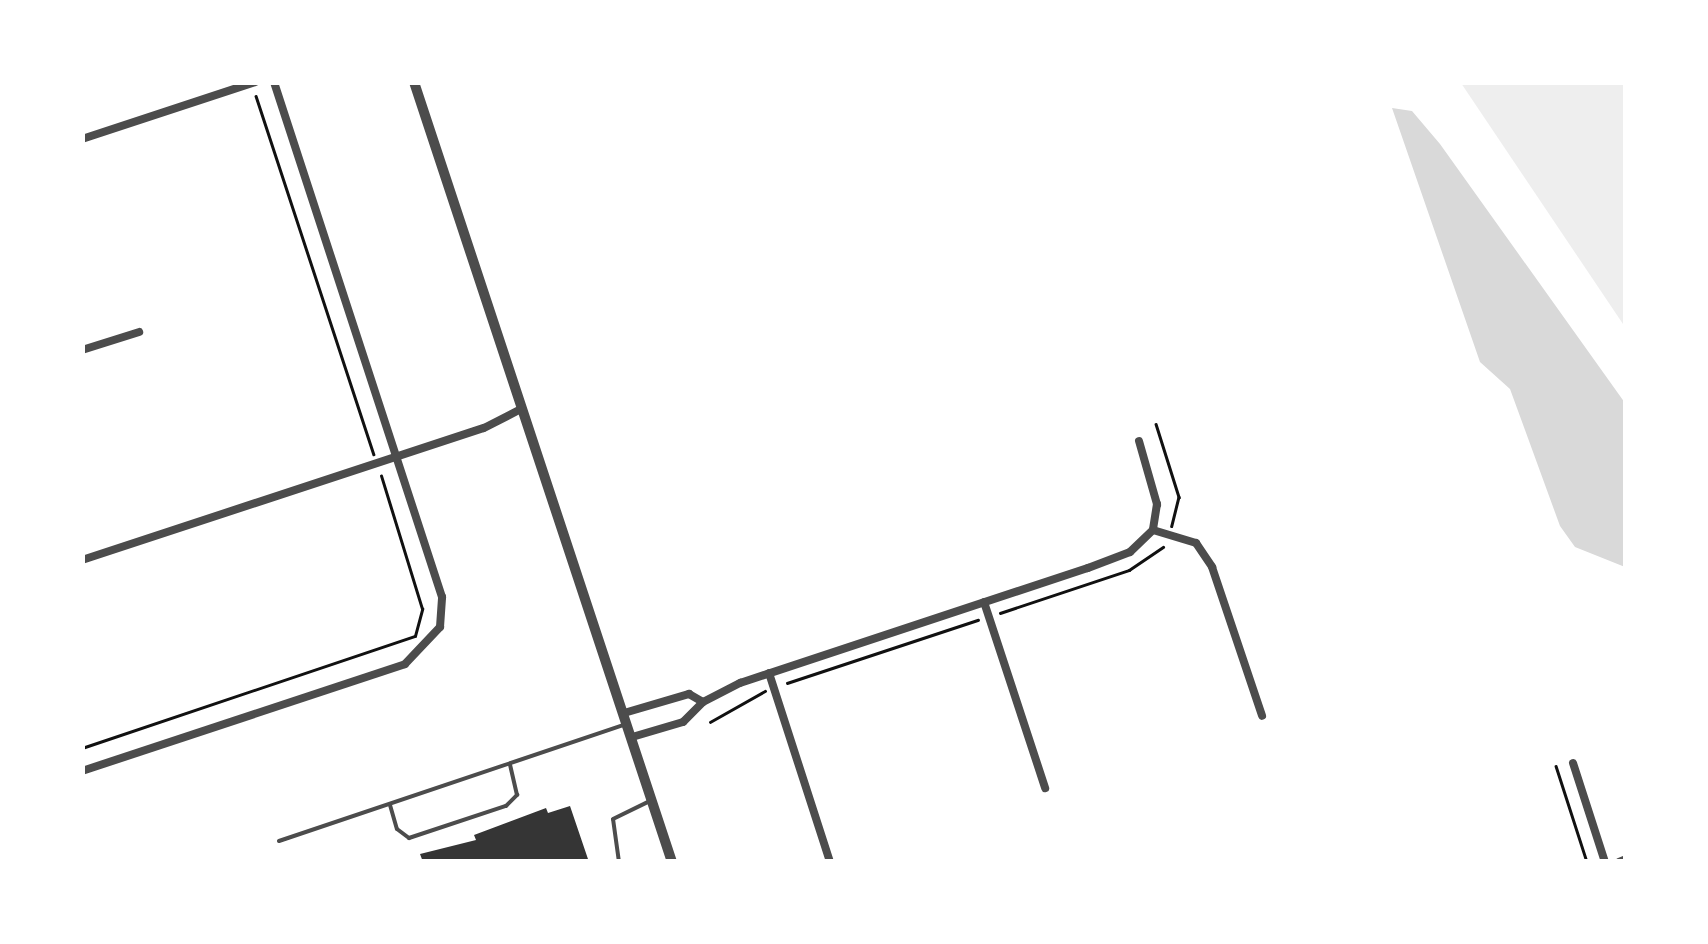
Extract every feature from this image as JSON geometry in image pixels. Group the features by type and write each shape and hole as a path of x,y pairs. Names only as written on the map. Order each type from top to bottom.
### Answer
{"street":[{"path":"82,139 255,82"},
{"path":"82,771 405,664 440,627 442,597 274,82"},
{"path":"414,82 672,862"},
{"path":"82,350 139,332"},
{"path":"82,560 397,457 522,410"},
{"path":"632,737 684,722 704,702 769,673 1130,552 1153,530 1157,504 1139,440"},
{"path":"1153,530 1196,543 1212,567 1262,716"},
{"path":"984,602 1045,788"},
{"path":"769,673 830,862"},
{"path":"626,718 690,694 704,702"},
{"path":"1574,763 1605,862"}],"lane":[{"path":"279,841 510,764 626,718"},
{"path":"390,805 397,829 409,838 506,806 517,795 510,764"},
{"path":"618,862 613,819 652,800"}],"path":[{"path":"1556,766 1587,862"}],"shaded area":[{"path":"1461,83 1625,83 1625,327"},
{"path":"1392,108 1412,111 1440,144 1625,403 1625,567 1575,547 1560,526 1510,389 1480,362"}],"building":[{"path":"570,806 589,862 423,862 420,854 476,840 474,835 546,808 548,813"}]}
